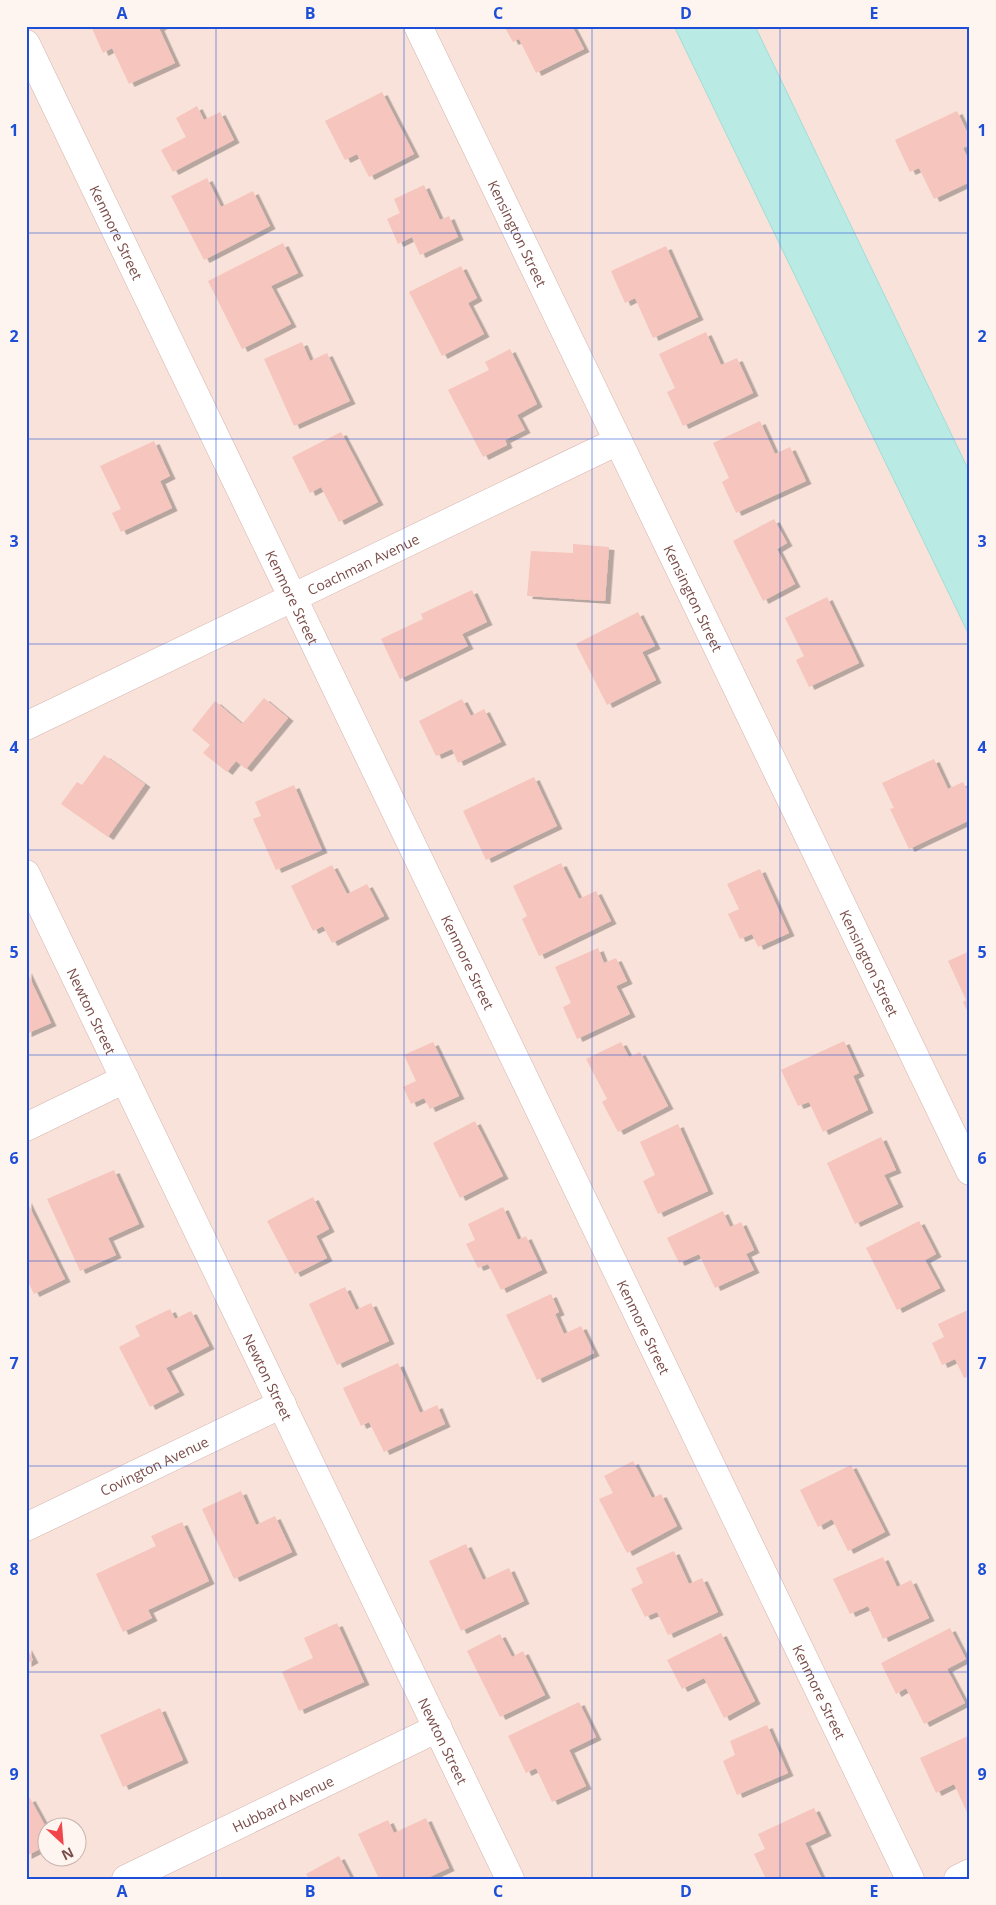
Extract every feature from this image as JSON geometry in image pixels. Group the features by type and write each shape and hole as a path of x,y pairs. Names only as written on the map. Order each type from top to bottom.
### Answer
{"street":[{"name":"Kensington Street","path":"418,26 970,1171"},
{"name":"Kenmore Street","path":"26,44 910,1879"},
{"name":"Coachman Avenue","path":"26,726 618,441"},
{"name":"Newton Street","path":"26,874 510,1879"},
{"path":"26,1127 125,1079"},
{"name":"Covington Avenue","path":"26,1527 282,1404"},
{"name":"Hubbard Avenue","path":"126,1879 438,1728"},
{"path":"958,1879 970,1873"}],"shaded area":[{"path":"26,26 674,26 970,637 970,1879 26,1879"},
{"path":"755,26 970,26 970,473"}],"water":[{"path":"674,26 755,26 970,473 970,637"}],"building":[{"path":"91,26 162,26 159,28 175,63 129,84 112,48 103,53"},
{"path":"504,26 572,26 584,49 536,73 519,39 513,42"},
{"path":"382,92 414,154 369,177 357,154 345,160 325,121"},
{"path":"197,106 204,120 220,112 234,140 173,172 161,150 186,137 176,118"},
{"path":"957,111 970,138 970,145 963,148 970,163 970,182 934,199 919,168 910,172 895,140"},
{"path":"207,178 221,207 253,191 270,226 204,260 171,196"},
{"path":"424,185 440,220 449,216 458,237 420,255 412,237 398,244 387,219 400,213 394,199"},
{"path":"283,243 298,273 271,286 291,324 242,349 208,281"},
{"path":"666,246 698,317 653,338 635,298 625,303 611,271"},
{"path":"461,266 477,298 468,303 484,334 442,356 409,292"},
{"path":"706,332 721,365 737,358 753,393 683,426 667,392 675,388 659,354"},
{"path":"302,342 310,361 327,353 350,401 294,426 264,359"},
{"path":"510,349 537,404 517,415 525,430 505,440 507,445 483,457 448,390 489,370 485,362"},
{"path":"760,421 775,454 790,447 806,481 736,513 722,482 729,478 713,443"},
{"path":"341,432 378,502 339,522 321,487 310,493 292,457"},
{"path":"154,441 170,476 160,481 172,508 121,532 112,513 121,509 100,466"},
{"path":"774,519 787,543 777,549 795,584 763,601 733,541"},
{"path":"573,544 609,547 605,601 527,596 531,551 573,553"},
{"path":"472,590 487,622 462,634 468,646 400,679 381,639 423,619 421,614"},
{"path":"827,597 859,663 809,687 796,660 804,656 785,618"},
{"path":"638,612 655,646 642,652 656,680 607,705 576,644"},
{"path":"264,698 288,718 246,769 236,761 227,772 203,753 210,745 192,730 215,701 242,724"},
{"path":"462,699 471,716 484,709 501,742 458,763 452,749 436,756 419,721"},
{"path":"104,755 145,784 108,837 61,804 77,782 82,785"},
{"path":"934,759 948,789 963,782 970,795 970,820 909,849 890,809 894,808 882,783"},
{"path":"534,777 557,826 486,860 463,811"},
{"path":"294,785 322,850 276,870 253,819 261,816 255,802"},
{"path":"561,863 579,899 596,891 611,921 539,956 522,919 527,916 513,886"},
{"path":"332,865 347,894 367,884 384,916 332,943 323,926 313,931 291,886"},
{"path":"760,869 789,933 758,947 752,934 740,939 728,914 739,909 727,884"},
{"path":"598,948 604,963 616,958 627,981 616,986 630,1014 577,1039 563,1007 571,1003 555,967"},
{"path":"970,951 970,1017 963,1002 966,1000 948,961"},
{"path":"26,970 51,1023 26,1034"},
{"path":"844,1041 859,1073 853,1076 868,1110 823,1132 809,1102 798,1106 781,1070"},
{"path":"433,1042 459,1096 430,1109 424,1098 411,1104 403,1087 416,1081 404,1055"},
{"path":"621,1042 629,1057 640,1052 668,1106 618,1132 602,1102 607,1099 586,1059"},
{"path":"475,1121 503,1176 460,1198 433,1143"},
{"path":"678,1124 708,1191 658,1214 643,1181 655,1175 640,1142"},
{"path":"881,1137 896,1170 884,1175 898,1204 855,1224 827,1163"},
{"path":"114,1170 139,1224 108,1238 116,1255 80,1271 47,1199"},
{"path":"313,1197 329,1229 316,1236 327,1258 295,1274 267,1221"},
{"path":"26,1200 65,1279 34,1294 26,1278"},
{"path":"503,1207 518,1240 526,1236 542,1270 501,1290 488,1264 478,1268 466,1244 475,1240 468,1224"},
{"path":"723,1211 730,1227 741,1222 754,1250 746,1254 754,1270 715,1288 699,1254 679,1263 667,1238"},
{"path":"919,1221 936,1254 925,1260 940,1288 897,1310 866,1248"},
{"path":"345,1287 356,1310 371,1303 389,1341 337,1365 309,1304"},
{"path":"551,1294 559,1312 555,1314 564,1334 581,1326 594,1353 537,1380 506,1315"},
{"path":"170,1309 175,1319 191,1311 209,1346 166,1368 179,1392 150,1407 119,1347 140,1336 135,1326"},
{"path":"970,1309 970,1376 964,1378 955,1359 942,1365 932,1343 944,1337 938,1324"},
{"path":"398,1363 420,1413 437,1405 445,1424 384,1452 369,1422 361,1426 343,1388"},
{"path":"633,1461 652,1498 661,1494 677,1526 627,1553 599,1499 613,1493 604,1476"},
{"path":"851,1465 885,1532 848,1551 832,1519 818,1527 800,1490"},
{"path":"241,1491 256,1525 275,1516 292,1552 234,1579 202,1509"},
{"path":"182,1522 209,1581 148,1610 152,1618 123,1632 96,1574 156,1546 151,1536"},
{"path":"466,1544 483,1580 509,1568 524,1601 461,1631 429,1561"},
{"path":"674,1551 689,1584 702,1578 718,1612 668,1635 657,1612 645,1617 631,1589 643,1583 636,1568"},
{"path":"883,1557 897,1587 911,1580 929,1618 883,1639 868,1606 850,1614 833,1579"},
{"path":"337,1623 364,1682 299,1711 282,1672 313,1658 304,1638"},
{"path":"950,1628 966,1659 947,1669 965,1703 924,1724 906,1688 896,1694 881,1663"},
{"path":"721,1633 755,1701 724,1718 704,1678 682,1689 667,1660"},
{"path":"500,1634 512,1657 523,1651 545,1695 500,1717 467,1651"},
{"path":"26,1647 33,1660 26,1664"},
{"path":"579,1702 596,1737 569,1750 586,1786 552,1802 536,1768 526,1773 508,1736"},
{"path":"160,1708 183,1760 123,1787 100,1735"},
{"path":"767,1725 788,1773 737,1795 723,1761 735,1755 730,1741"},
{"path":"970,1735 970,1819 954,1784 936,1793 920,1758"},
{"path":"30,1798 41,1818 38,1818 38,1850 26,1856 26,1800"},
{"path":"814,1808 826,1833 805,1843 821,1877 817,1879 766,1879 754,1854 765,1849 758,1834"},
{"path":"426,1818 449,1868 425,1879 379,1879 358,1834 388,1820 394,1833"},
{"path":"339,1856 351,1879 305,1879 308,1877 306,1874"}]}
